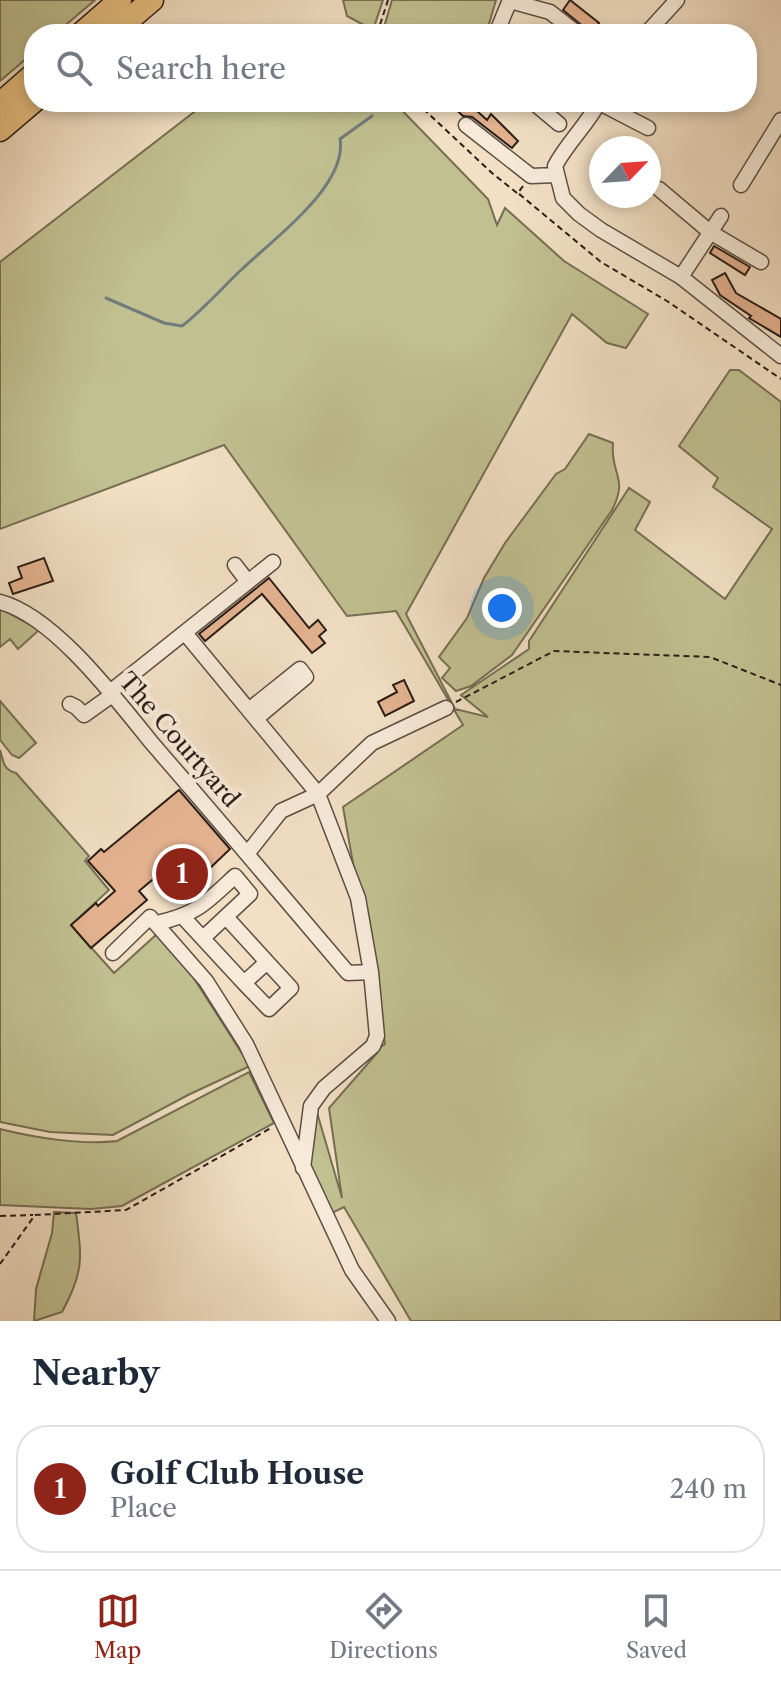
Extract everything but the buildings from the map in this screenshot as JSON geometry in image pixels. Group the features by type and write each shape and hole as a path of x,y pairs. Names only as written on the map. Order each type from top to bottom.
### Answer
{"highway":[{"path":"92,24 120,0"},
{"path":"124,24 152,0"},
{"path":"0,104 24,83"},
{"path":"0,130 24,110"}],"street":[{"path":"655,24 677,0"},
{"path":"500,24 510,1 554,6 568,24"},
{"path":"545,112 565,129"},
{"path":"593,112 565,129 555,166 563,198 601,230 681,277 781,356"},
{"path":"617,112 648,128"},
{"path":"741,185 781,120"},
{"path":"466,125 531,176 556,175"},
{"path":"661,191 710,232 761,262"},
{"path":"681,277 721,216"},
{"path":"70,704 84,715 273,562"},
{"path":"235,565 248,582"},
{"name":"The Courtyard","path":"0,602 34,618 111,694 348,973 371,972"},
{"path":"185,633 318,794 358,898 371,972 377,1036 373,1046 324,1088 311,1106 303,1168"},
{"path":"247,854 281,811 318,794 372,743 446,708"},
{"path":"157,923 183,917 235,876 250,894 203,938"},
{"path":"113,953 150,917 206,981 246,1044 352,1270 388,1321"},
{"path":"183,917 269,1009 291,988 226,917"},
{"path":"244,983 267,962"}],"path":[{"path":"380,24 388,0"},
{"path":"427,112 492,173 601,262 667,301 781,379"},
{"path":"518,193 531,176"},
{"path":"446,708 554,651 710,657 781,685"},
{"path":"0,1216 126,1210 282,1121"},
{"path":"0,1264 35,1215"}],"shaded area":[{"path":"0,0 95,0 67,24 24,24 24,61 0,81"},
{"path":"343,0 383,0 375,24 362,24 347,16"},
{"path":"392,0 496,0 489,24 385,24"},
{"path":"194,112 404,112 488,199 497,225 505,208 564,261 648,314 626,348 607,343 572,314 406,614 455,709 488,717 461,695 529,649 529,641 629,488 650,502 635,530 725,599 772,529 713,487 718,478 679,446 730,370 739,370 781,402 781,1321 411,1321 344,1207 330,1214 307,1178 315,1103 367,1056 385,1044 343,807 463,725 396,611 347,616 224,445 0,529 0,262","holes":["378,1052 329,1108 342,1198 316,1109 335,1086"]},
{"path":"589,434 613,443 619,490 612,510 512,655 471,686 456,691 442,678 450,668 439,657 467,618 484,578 505,543"},
{"path":"0,608 39,630 18,649 10,639 0,647"},
{"path":"0,701 36,743 19,758 12,755 0,740"},
{"path":"0,750 6,767 16,773 89,856 85,861 109,890 71,925 114,973 157,934 186,966 250,1066 113,1135 50,1132 0,1122"},
{"path":"249,1072 274,1123 122,1206 91,1209 0,1205 0,1129 58,1140 117,1141"},
{"path":"54,1212 76,1213 80,1254 78,1275 62,1312 34,1321 36,1289 52,1233"}],"waterway":[{"path":"106,298 164,323 182,326 305,211 332,175 339,157 340,139 372,116"}],"place":[{"name":"Golf Club House","path":"182,874"}]}
